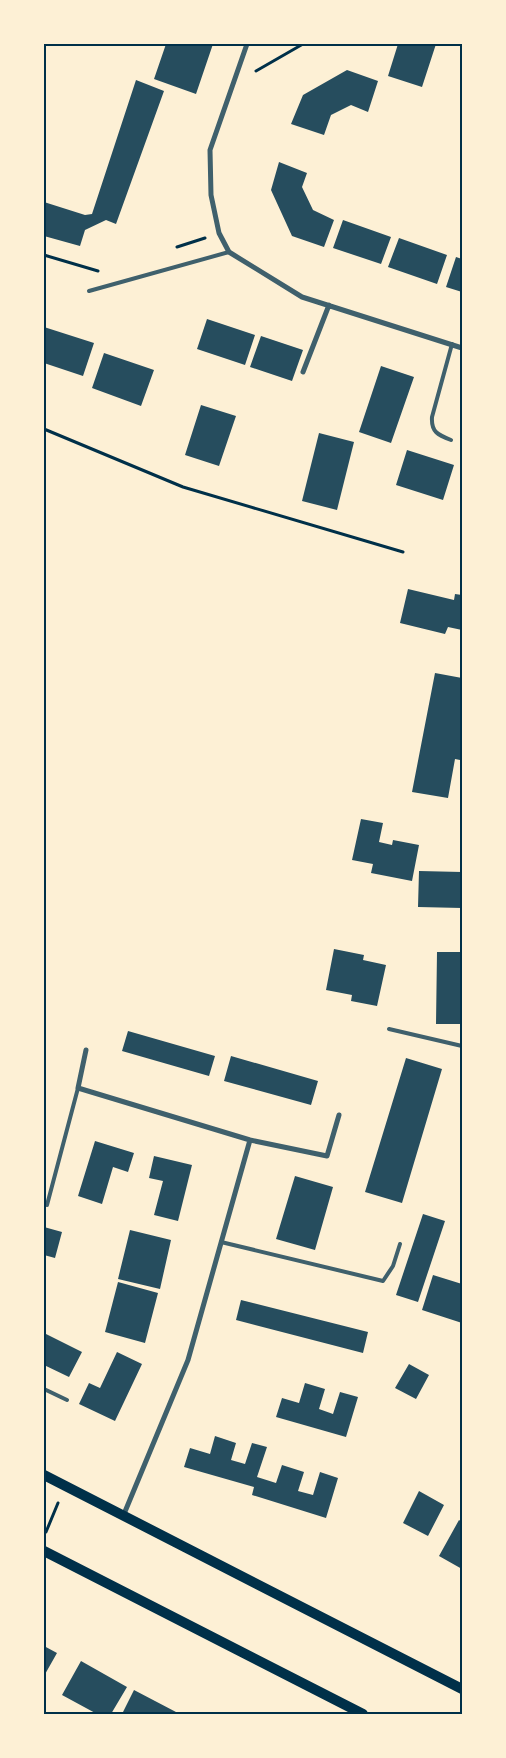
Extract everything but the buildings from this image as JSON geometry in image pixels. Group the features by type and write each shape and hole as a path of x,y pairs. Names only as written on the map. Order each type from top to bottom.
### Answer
{"main road":[{"path":"44,1475 124,1514 462,1689"},
{"path":"44,1552 363,1714"}],"street":[{"path":"247,44 210,150 211,195 219,233 229,252 302,297 462,348"},
{"path":"303,372 329,305"},
{"path":"86,1050 78,1088 250,1140 327,1156 339,1115"},
{"path":"124,1514 188,1360 250,1140"}],"lane":[{"path":"89,292 229,252"},
{"path":"451,440 437,434 432,427 432,417 452,344"},
{"path":"388,1029 462,1046"},
{"path":"47,1205 78,1088"},
{"path":"221,1242 383,1282 393,1266 400,1244"},
{"path":"44,1389 67,1400"}],"path":[{"path":"233,84 304,44"},
{"path":"174,248 219,233"},
{"path":"44,255 102,273"},
{"path":"44,429 183,487 403,552"},
{"path":"44,1537 65,1486"}]}
